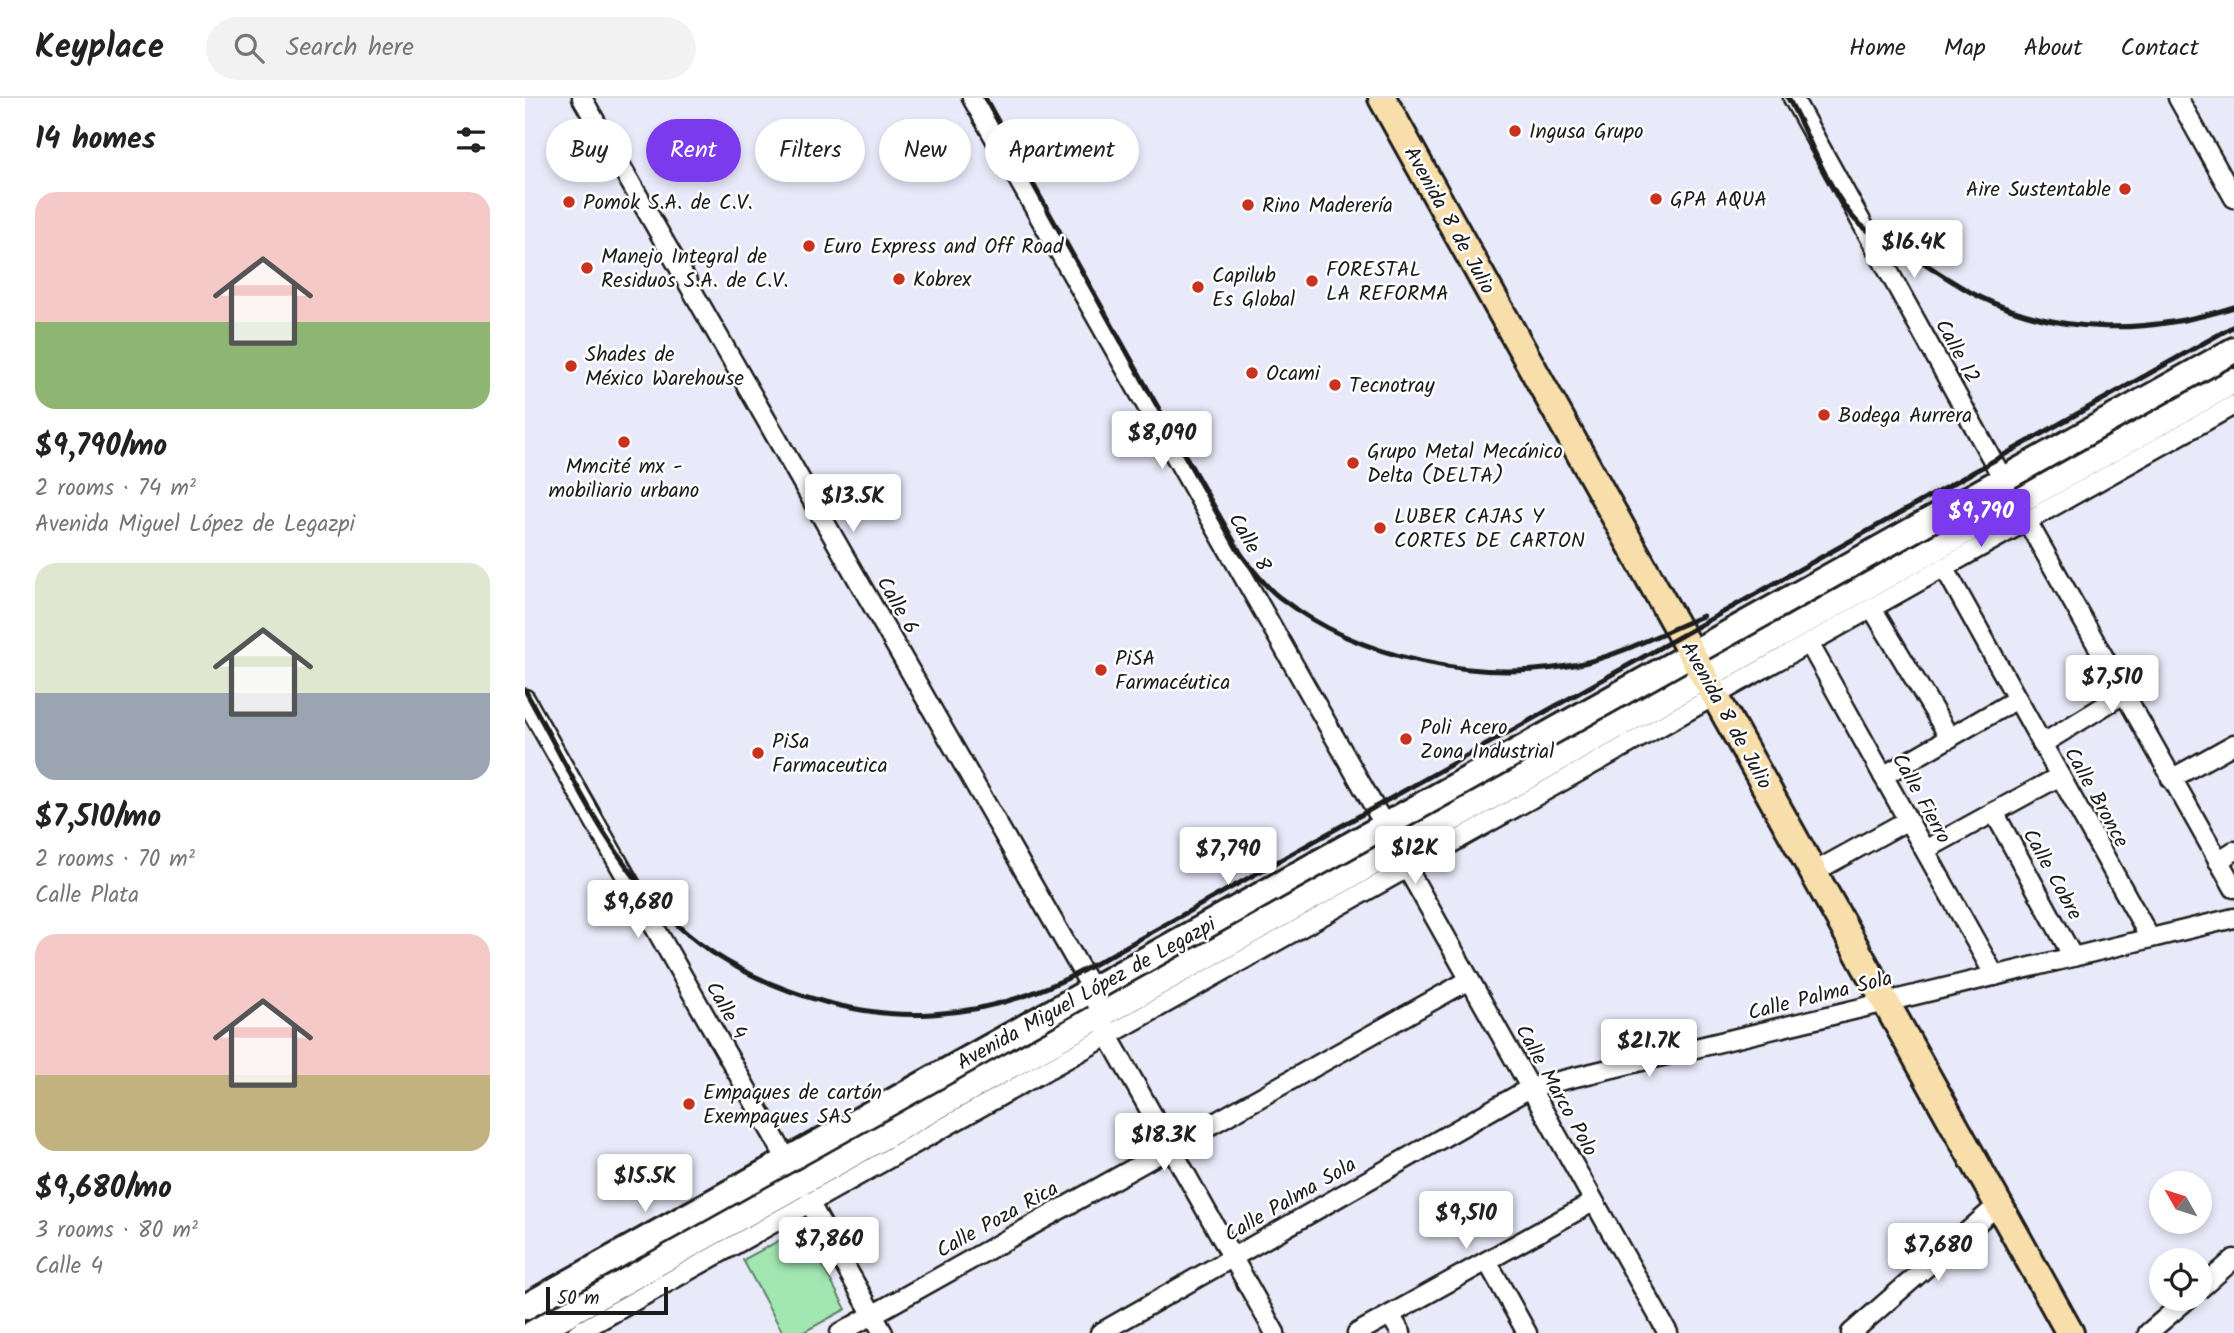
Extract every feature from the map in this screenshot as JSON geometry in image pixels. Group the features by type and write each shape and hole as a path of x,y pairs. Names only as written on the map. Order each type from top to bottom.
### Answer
{"main road":[{"name":"Avenida 8 de Julio","path":"1382,98 2070,1333"},
{"name":"Avenida Miguel López de Legazpi","path":"525,1307 1385,826 1705,676 2003,479 2234,350"},
{"name":"Avenida Miguel López de Legazpi","path":"533,1333 1104,1024 1344,878 2234,381"},
{"path":"1331,856 1344,878"}],"street":[{"name":"Calle 6","path":"582,98 1092,989 1104,1024 1275,1333"},
{"name":"Calle 8","path":"972,98 1385,826"},
{"name":"Calle 12","path":"1793,98 2003,479"},
{"path":"2178,98 2234,198"},
{"name":"Avenida Miguel López de Legazpi","path":"577,1333 809,1202 1104,1024 1407,868 1705,676 1809,643 2234,405"},
{"path":"2027,521 2122,695 2234,888"},
{"name":"Calle Bronce","path":"1944,568 2150,939"},
{"path":"1872,608 1950,737"},
{"name":"Calle Fierro","path":"1809,643 1995,976"},
{"path":"2042,744 2122,695"},
{"name":"Calle 4","path":"525,699 787,1160"},
{"path":"1883,776 2017,699"},
{"path":"2171,779 2234,744"},
{"path":"1925,850 2060,776"},
{"name":"Calle Cobre","path":"1993,812 2073,957"},
{"path":"1814,872 1908,820"},
{"path":"2218,861 2234,851"},
{"name":"Calle Marco Polo","path":"1407,868 1662,1330"},
{"name":"Calle Palma Sola","path":"1100,1333 1530,1088 2234,918"},
{"name":"Calle Poza Rica","path":"840,1333 1469,980"},
{"path":"809,1202 883,1333"},
{"path":"1357,1333 1593,1202"},
{"path":"1851,1333 1999,1204"},
{"path":"2212,1278 2234,1259"},
{"path":"1487,1261 1527,1333"},
{"path":"2148,1333 2174,1311"},
{"path":"1390,1315 1401,1333"}],"green space":[{"path":"802,1228 846,1309 802,1333 783,1333 743,1260"}],"railway":[{"path":"985,98 1237,549 1262,581 1279,597 1311,619 1346,637 1384,651 1422,662 1501,671 1541,669 1595,660 1703,616"},
{"path":"1788,98 1833,188 1856,221 1980,297 2042,319 2106,327 2170,322 2234,307"},
{"path":"525,690 588,806 624,863 666,914 721,958 789,991 862,1010 932,1014 991,1005 1048,987 1084,970 2234,326"}],"place":[{"name":"Ingusa Grupo","path":"1515,131"},
{"name":"Aire Sustentable","path":"2125,189"},
{"name":"GPA AQUA","path":"1656,199"},
{"name":"Pomok S.A. de C.V.","path":"569,202"},
{"name":"Rino Maderería","path":"1248,205"},
{"name":"Euro Express and Off Road","path":"809,246"},
{"name":"Manejo Integral de Residuos S.A. de C.V.","path":"587,268"},
{"name":"Kobrex","path":"899,279"},
{"name":"FORESTAL LA REFORMA","path":"1312,281"},
{"name":"Capilub Es Global","path":"1198,287"},
{"name":"Shades de México Warehouse","path":"571,366"},
{"name":"Ocami","path":"1252,373"},
{"name":"Tecnotray","path":"1335,385"},
{"name":"Bodega Aurrera","path":"1824,415"},
{"name":"Mmcité mx - mobiliario urbano","path":"624,442"},
{"name":"Grupo Metal Mecánico Delta (DELTA)","path":"1353,463"},
{"name":"LUBER CAJAS Y CORTES DE CARTON","path":"1380,528"},
{"name":"PiSA Farmacéutica","path":"1101,670"},
{"name":"Poli Acero Zona Industrial","path":"1406,739"},
{"name":"PiSa Farmaceutica","path":"758,753"},
{"name":"Empaques de cartón Exempaques SAS","path":"689,1104"}]}
